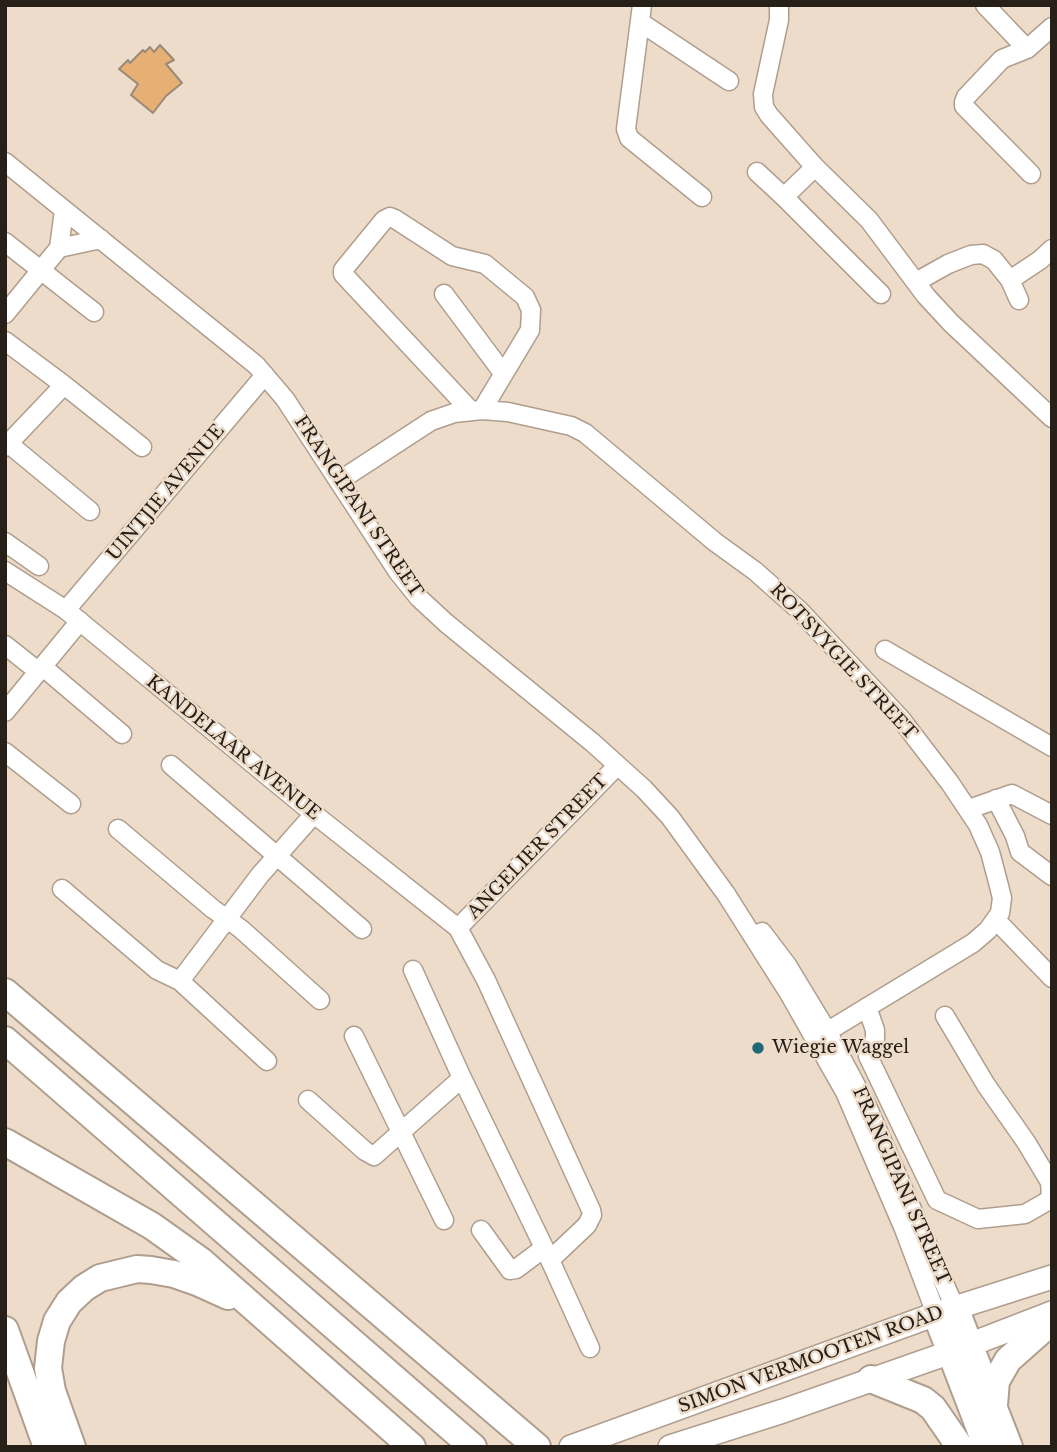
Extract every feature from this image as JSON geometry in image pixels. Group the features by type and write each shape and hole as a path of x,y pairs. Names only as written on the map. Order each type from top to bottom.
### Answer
{"highway":[{"path":"5,992 533,1442"},
{"path":"5,1040 473,1447"},
{"path":"5,1142 173,1240 201,1261 412,1447"},
{"path":"72,1447 52,1391 48,1355 60,1315 84,1288 112,1274 151,1269 197,1282 260,1314"},
{"path":"946,1311 961,1348 987,1447"},
{"path":"994,1406 996,1381 1008,1360 1052,1321"},
{"path":"5,1330 46,1447"},
{"path":"961,1348 994,1406 1009,1447"},
{"path":"871,1379 923,1400 935,1411 960,1447"}],"main road":[{"name":"SIMON VERMOOTEN ROAD","path":"571,1447 946,1311 1052,1277"},
{"name":"SIMON VERMOOTEN ROAD","path":"670,1447 783,1411 1052,1313"}],"street":[{"path":"779,5 779,20 763,94 764,107 782,132 869,220 951,323 1052,418"},
{"path":"985,5 1027,49"},
{"path":"702,197 626,133 626,112 641,14 729,81"},
{"path":"1031,174 964,103 1002,58 1027,49 1052,27"},
{"name":"FRANGIPANI STREET","path":"5,162 244,354 285,399 398,572 429,609 564,718 660,805 726,894 748,914 773,946 821,1035 867,1106 946,1311"},
{"path":"784,197 815,167"},
{"path":"757,172 881,294"},
{"path":"5,314 60,248 64,210"},
{"path":"396,219 452,256 485,264 525,297 531,310 530,330 503,373 476,410 343,274 343,270 384,220 396,219"},
{"path":"60,248 101,239"},
{"path":"5,242 94,312"},
{"path":"1010,280 1052,249"},
{"path":"916,282 948,264 977,253 994,260 1010,280 1019,300"},
{"path":"444,294 503,373"},
{"path":"5,341 142,447"},
{"name":"UINTJIE AVENUE","path":"5,712 41,669 73,616 265,375"},
{"path":"64,386 7,446 90,512"},
{"name":"ROTSVYGIE STREET","path":"339,481 431,421 454,413 476,410 533,416 571,426 584,433 715,542 755,570 799,610 901,719 969,809 990,852 1002,898 996,920"},
{"path":"5,542 39,566"},
{"name":"KANDELAAR AVENUE","path":"5,571 73,616 458,928"},
{"path":"5,645 41,669 122,734"},
{"path":"885,650 1052,747"},
{"path":"5,752 71,804"},
{"path":"171,765 362,929"},
{"name":"ANGELIER STREET","path":"458,928 617,766"},
{"path":"969,809 1012,794 1052,815"},
{"path":"996,799 1020,852 1052,876"},
{"path":"180,981 226,919 314,814"},
{"path":"118,830 320,1000"},
{"path":"62,889 157,970 180,981 267,1061"},
{"path":"821,1035 973,943 996,920 1048,969"},
{"path":"458,928 486,980 592,1215 587,1225 547,1254 510,1270 481,1230"},
{"path":"413,970 590,1348"},
{"path":"867,1007 876,1030 868,1056 937,1200 978,1219 1026,1214 1051,1197 1050,1182 1027,1142 986,1085 945,1016"},
{"path":"354,1036 444,1220"},
{"path":"308,1100 371,1155 380,1151 401,1129 462,1078"}],"building":[{"path":"160,45 174,60 166,64 182,83 166,96 153,113 131,95 138,84 119,69 128,60 130,63 143,50 145,52 150,47 154,52"}],"place":[{"name":"Wiegie Waggel","path":"758,1048"}]}
